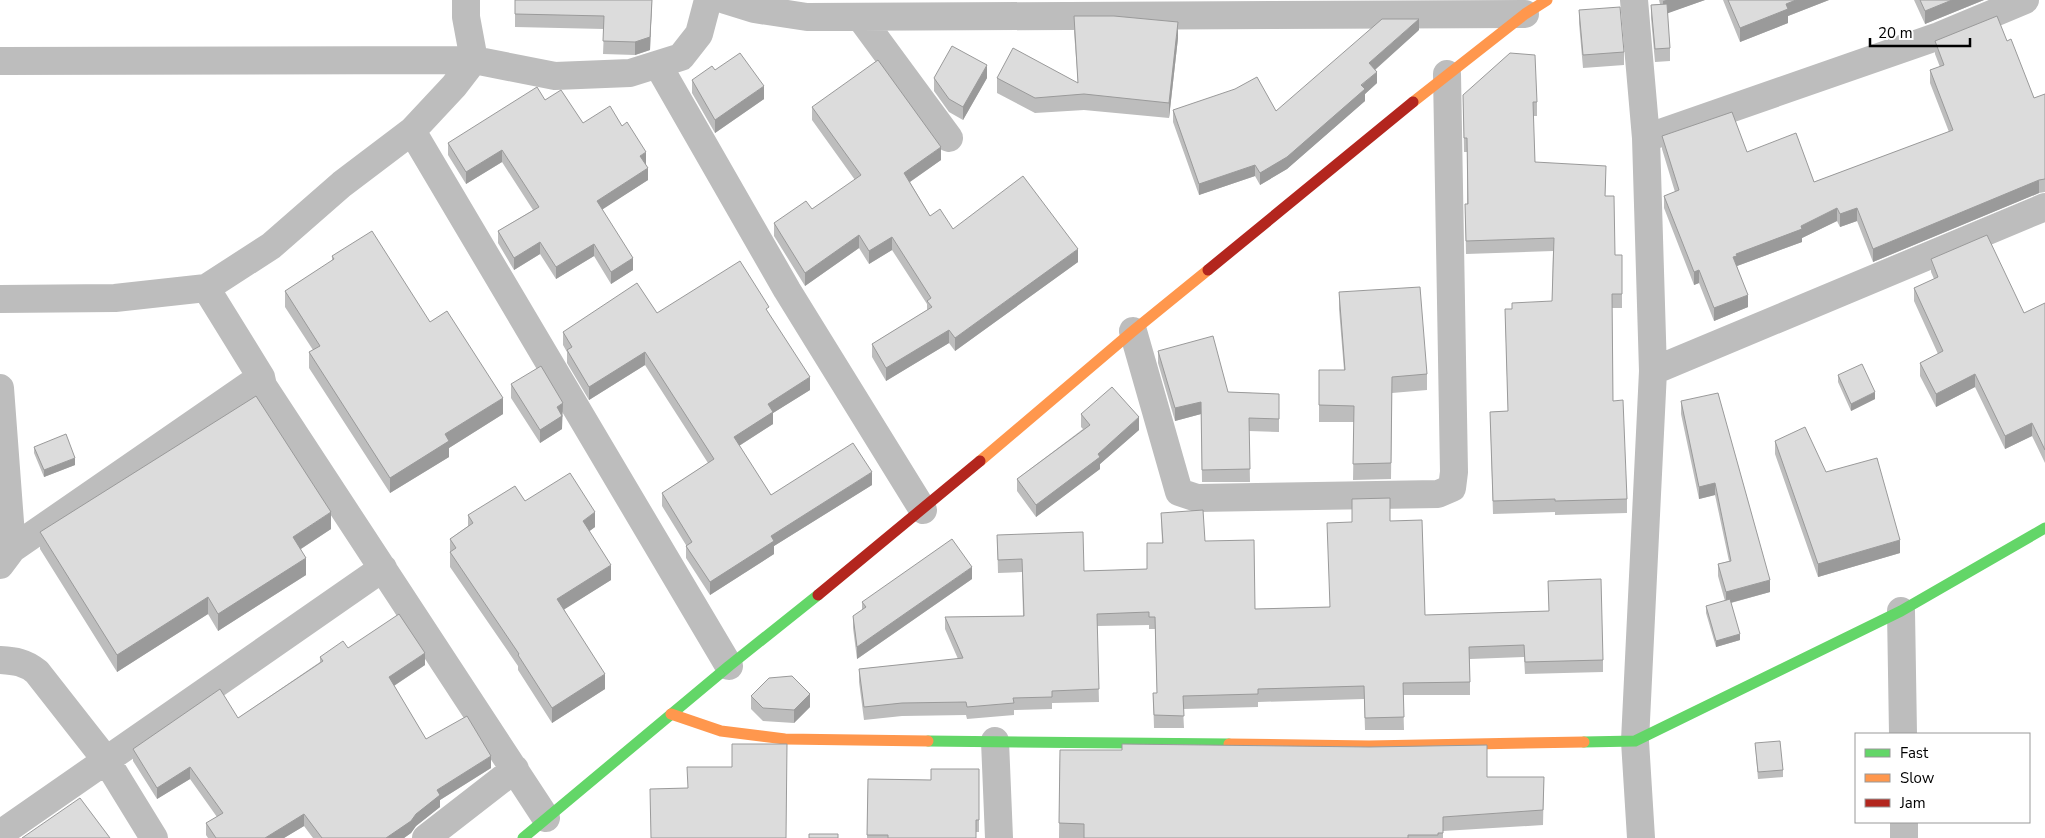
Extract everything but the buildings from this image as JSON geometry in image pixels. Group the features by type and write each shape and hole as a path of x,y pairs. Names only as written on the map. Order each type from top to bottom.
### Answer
{"street":[{"path":"0,299 115,298 206,288 271,246 342,184 412,131 454,86 474,60 466,18 466,0"},
{"path":"0,61 474,60 555,76 630,73 681,57 699,34 708,0"},
{"path":"725,0 754,9 807,17 1524,14"},
{"path":"522,838 729,666 923,510 1133,332 1447,74 1524,14 1548,0"},
{"path":"1634,0 1646,138 1653,371 1635,740 1641,838"},
{"path":"1646,138 1939,36 2025,0"},
{"path":"860,17 949,138"},
{"path":"658,65 787,290 923,510"},
{"path":"1133,332 1179,492 1197,498 1438,494 1452,488 1454,472 1447,74"},
{"path":"412,131 729,666"},
{"path":"1653,371 2045,207"},
{"path":"206,288 261,377 263,386 546,818"},
{"path":"6,557 261,377"},
{"path":"0,388 6,557"},
{"path":"671,714 721,731 766,737 1369,746 1635,740 1901,611 2045,528"},
{"path":"0,834 383,568"},
{"path":"1901,611 1903,733"},
{"path":"0,660 28,664 37,672 106,760 154,838"},
{"path":"995,741 1000,838"},
{"path":"426,838 515,770"},
{"path":"1904,823 1904,838"}],"traffic: fast":[{"path":"1584,742 1635,741 1901,611 2045,528"},
{"path":"523,838 729,666 818,595"},
{"path":"928,741 1229,744"}],"traffic: slow":[{"path":"1413,102 1525,14 1547,0"},
{"path":"980,461 1208,270"},
{"path":"671,714 721,731 785,739 928,741"},
{"path":"1229,744 1369,746 1584,742"}],"traffic: jam":[{"path":"1208,270 1413,102"},
{"path":"818,595 980,461"}]}
